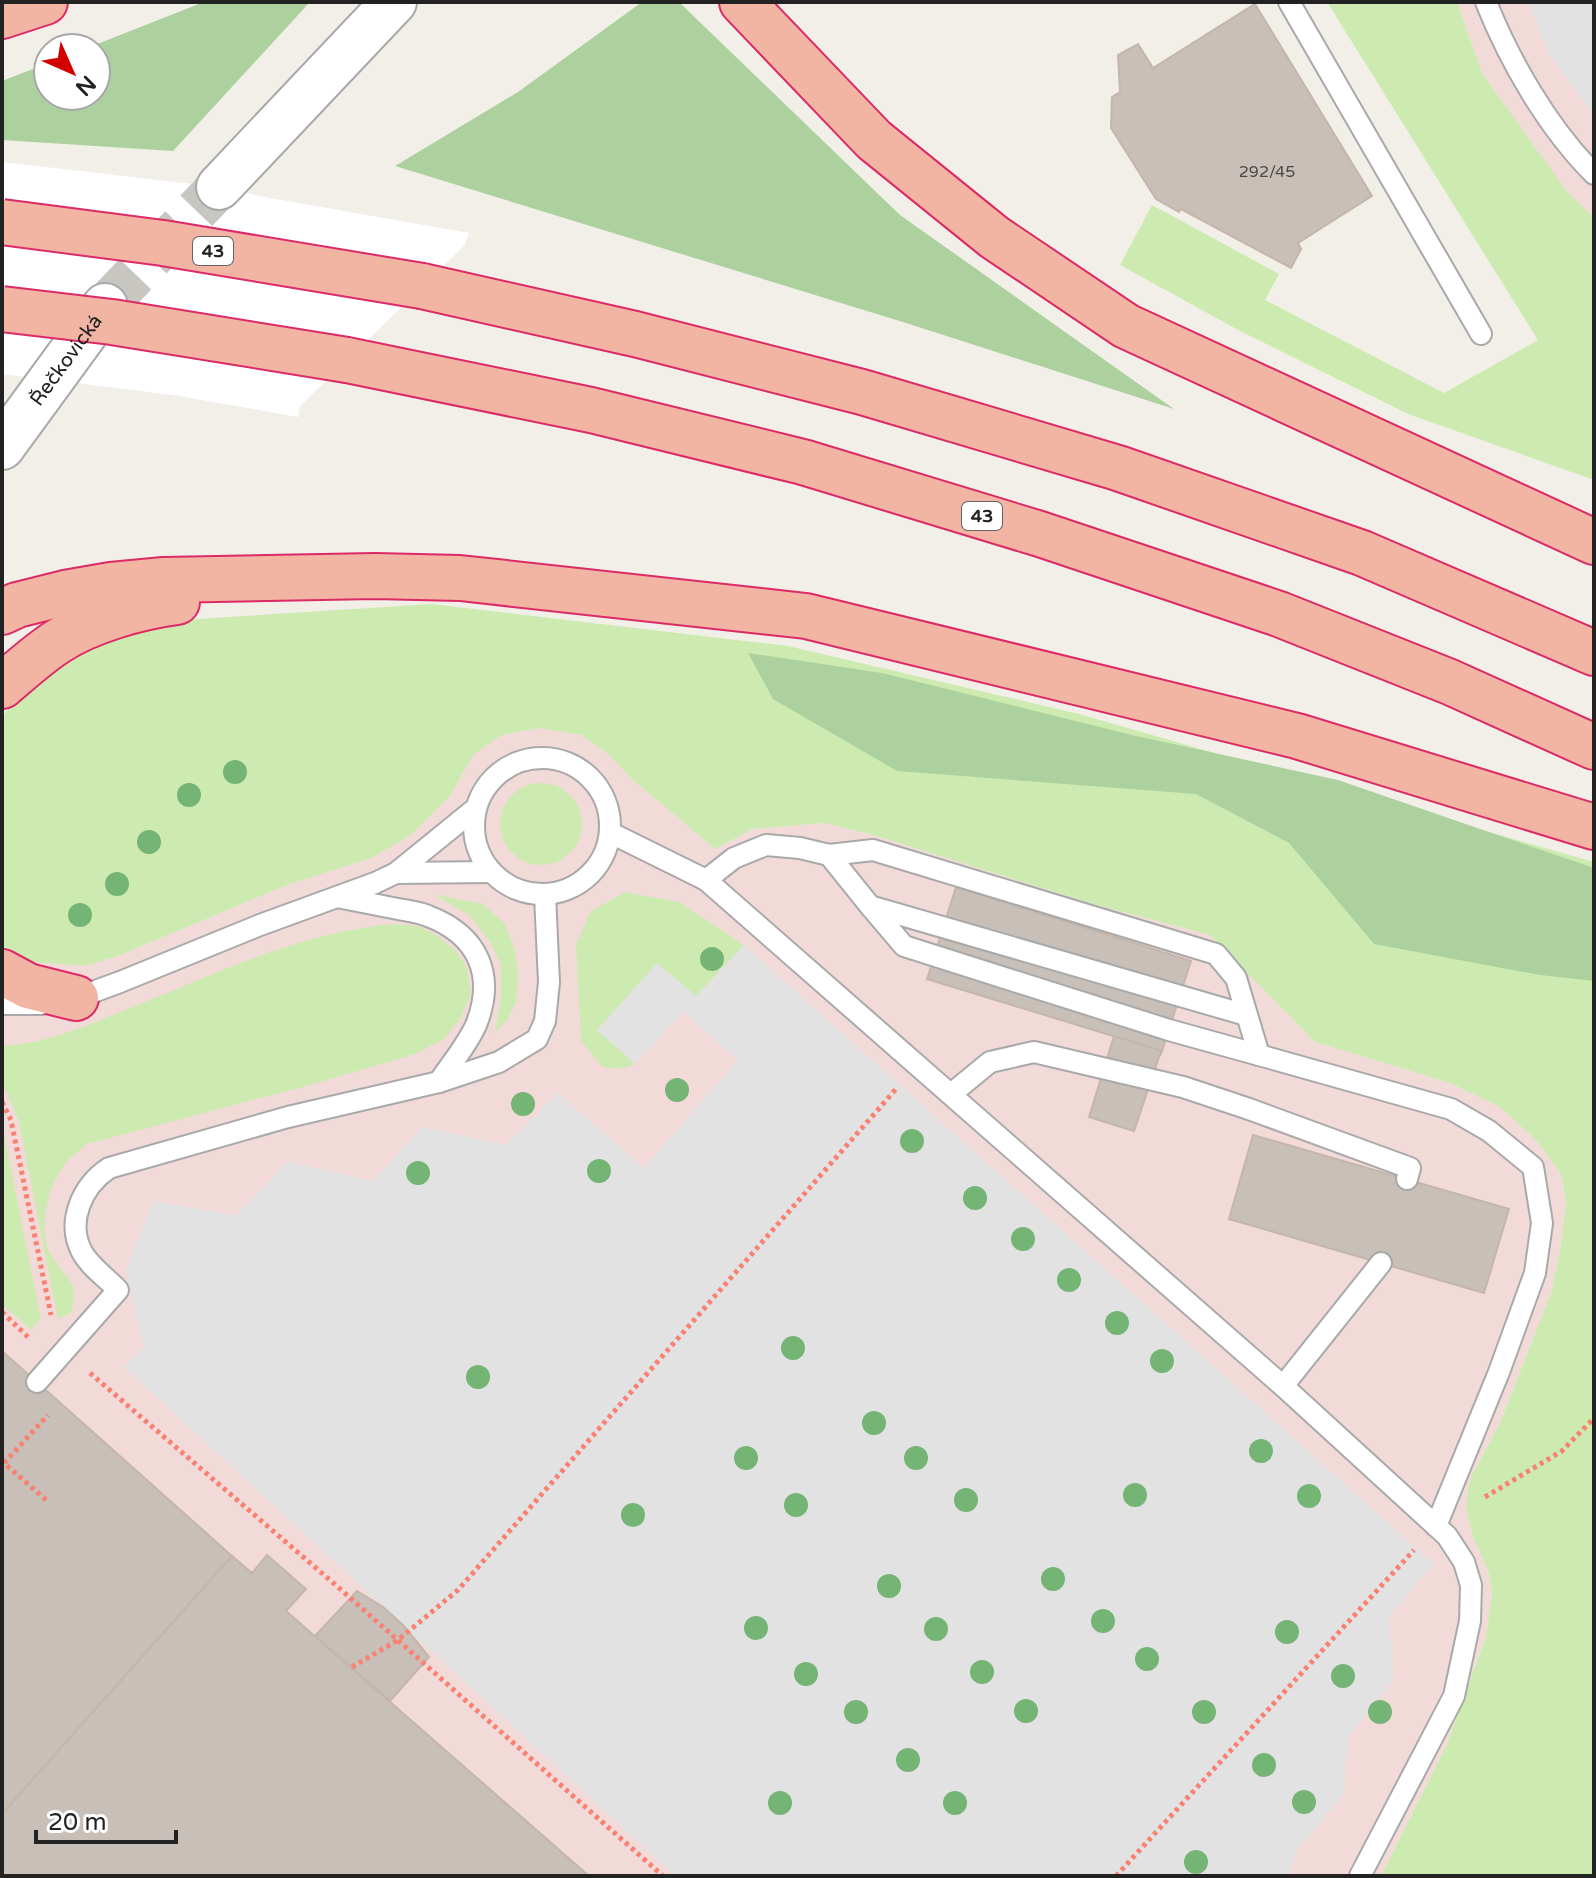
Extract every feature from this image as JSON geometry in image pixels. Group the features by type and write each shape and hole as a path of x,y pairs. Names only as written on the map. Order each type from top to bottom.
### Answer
{"highway":[{"path":"2,16 45,2"},
{"path":"742,2 874,140 994,237 1126,326 1594,542"},
{"name":"43","path":"2,222 163,243 422,286 635,334 847,388 1118,468 1362,553 1594,653"},
{"name":"43","path":"2,309 112,322 347,360 591,410 803,462 1040,534 1279,614 1450,682 1594,747"},
{"path":"2,612 65,593 111,585 164,580 375,576 460,578 806,616 1297,736 1594,827"},
{"path":"2,686 60,640 131,611 173,603 323,592 375,576"},
{"path":"2,972 28,986 76,998"}],"street":[{"path":"219,187 394,2"},
{"name":"Řečkovická","path":"2,398 105,306 2,447"}],"lane":[{"path":"1289,2 1481,334"},
{"path":"1486,2 1514,63 1545,113 1594,174"},
{"path":"544,758 565,761 585,773 600,789 609,810 611,833 606,852 596,868 581,882 564,891 545,895 525,893 506,885 490,872 479,853 473,830 476,808 485,787 501,771 521,760 544,758"},
{"path":"2,1004 40,1004 76,998 375,883 396,873 476,808"},
{"path":"611,833 706,880 1283,1386 1447,1536 1464,1562 1471,1585 1470,1621 1454,1696 1360,1876"},
{"path":"706,880 734,858 766,845 829,855 873,850 1216,954 1236,978 1259,1055"},
{"path":"829,855 904,946 1169,1030 1451,1109 1489,1131 1533,1167 1542,1223 1535,1273 1499,1372 1436,1526"},
{"path":"396,873 490,872"},
{"path":"37,1382 118,1290 87,1259 78,1237 77,1210 96,1176 109,1168 288,1117 439,1082 499,1062 537,1039 545,1021 549,982 545,895"},
{"path":"337,897 425,914 447,924 465,939 478,958 484,983 481,1009 474,1029 439,1082"},
{"path":"870,906 1246,1015"},
{"path":"951,1094 990,1062 1034,1052 1183,1087 1249,1109 1410,1168 1407,1179"},
{"path":"1283,1386 1381,1263"}],"path":[{"path":"352,1667 398,1640 458,1590 918,1065"},
{"path":"2,1102 11,1120 53,1325"},
{"path":"2,1312 36,1344"},
{"path":"87,1371 398,1640 663,1876"},
{"path":"46,1500 4,1463 51,1412"},
{"path":"1116,1876 1436,1526 1562,1451 1594,1418"}],"shaded area":[{"path":"1457,2 1594,2 1594,218 1567,193 1482,73"},
{"path":"1528,2 1594,2 1594,116 1549,53"},
{"path":"538,728 581,734 608,754 633,780 715,849 753,829 824,823 877,836 1093,904 1210,935 1315,1042 1450,1083 1500,1107 1535,1139 1559,1171 1566,1204 1551,1293 1500,1423 1472,1475 1468,1489 1466,1508 1474,1539 1489,1573 1492,1594 1486,1637 1447,1744 1381,1876 2,1876 2,948 20,961 118,956 287,885 371,858 449,797 474,754 502,735"},
{"path":"744,945 1434,1564 1389,1616 1394,1680 1348,1737 1344,1794 1297,1850 1290,1876 675,1876 124,1367 144,1347 126,1270 154,1201 236,1216 287,1162 373,1181 422,1127 506,1145 558,1093 644,1168 738,1060 683,1012 635,1064 597,1030 657,963 696,996"}],"green space":[{"path":"204,2 310,2 173,151 2,140 2,81 32,69 32,112 112,112 112,38"},
{"path":"642,2 679,2 900,215 1174,409 395,166 518,92"},
{"path":"1327,2 1457,2 1482,73 1567,192 1594,218 1594,480 1408,414 1240,331 1120,265 1152,205 1279,274 1265,300 1444,393 1538,340"},
{"path":"431,604 788,646 1079,714 1594,862 1594,1876 1381,1876 1447,1744 1486,1637 1492,1594 1489,1573 1474,1539 1466,1508 1468,1489 1472,1475 1500,1423 1551,1293 1566,1204 1559,1171 1535,1139 1500,1107 1450,1083 1315,1042 1210,935 1093,904 877,836 824,823 753,829 715,849 633,780 608,754 581,735 538,728 502,735 474,754 449,797 411,835 371,858 287,885 118,956 84,966 20,961 2,948 2,717 27,686 95,642 164,621"},
{"path":"748,653 882,673 1132,735 1338,780 1594,868 1594,981 1540,975 1374,944 1289,843 1196,794 897,771 773,699"},
{"path":"541,783 557,786 570,795 579,808 582,824 579,840 570,853 557,862 541,865 525,862 512,853 503,840 500,824 503,808 512,795 525,786"},
{"path":"625,892 679,902 744,945 696,997 657,964 598,1029 635,1064 621,1069 603,1067 581,1041 576,945 590,912"},
{"path":"433,894 483,904 505,924 515,951 518,974 516,1002 507,1020 495,1033 501,997 501,965 489,940 469,915"},
{"path":"394,924 418,926 436,935 456,951 467,968 471,993 461,1018 444,1039 415,1054 310,1085 87,1144 61,1169 47,1205 46,1242 55,1262 70,1280 74,1293 71,1313 58,1319 19,1122 2,1085 2,1046 35,1042 65,1033 291,945 359,928"},
{"path":"2,1124 41,1319 31,1330 2,1304"}],"pier":[{"path":"2,162 219,187 469,233 464,246 300,406 298,417 173,395 2,374"}],"building":[{"path":"1255,4 1372,196 1298,243 1301,249 1291,268 1181,209 1179,212 1156,199 1111,128 1112,97 1120,92 1118,55 1138,44 1153,68"},
{"path":"956,887 1191,961 1162,1051 927,979"},
{"path":"1114,1036 1162,1051 1134,1131 1089,1117"},
{"path":"1253,1135 1509,1209 1484,1293 1229,1219"},
{"path":"2,1351 232,1556 2,1814"},
{"path":"267,1555 306,1589 286,1611 589,1876 2,1876 2,1814 232,1556 252,1573"},
{"path":"357,1591 383,1607 404,1626 429,1657 390,1701 315,1636"}],"tunnel":[{"path":"105,306 219,187"}]}
